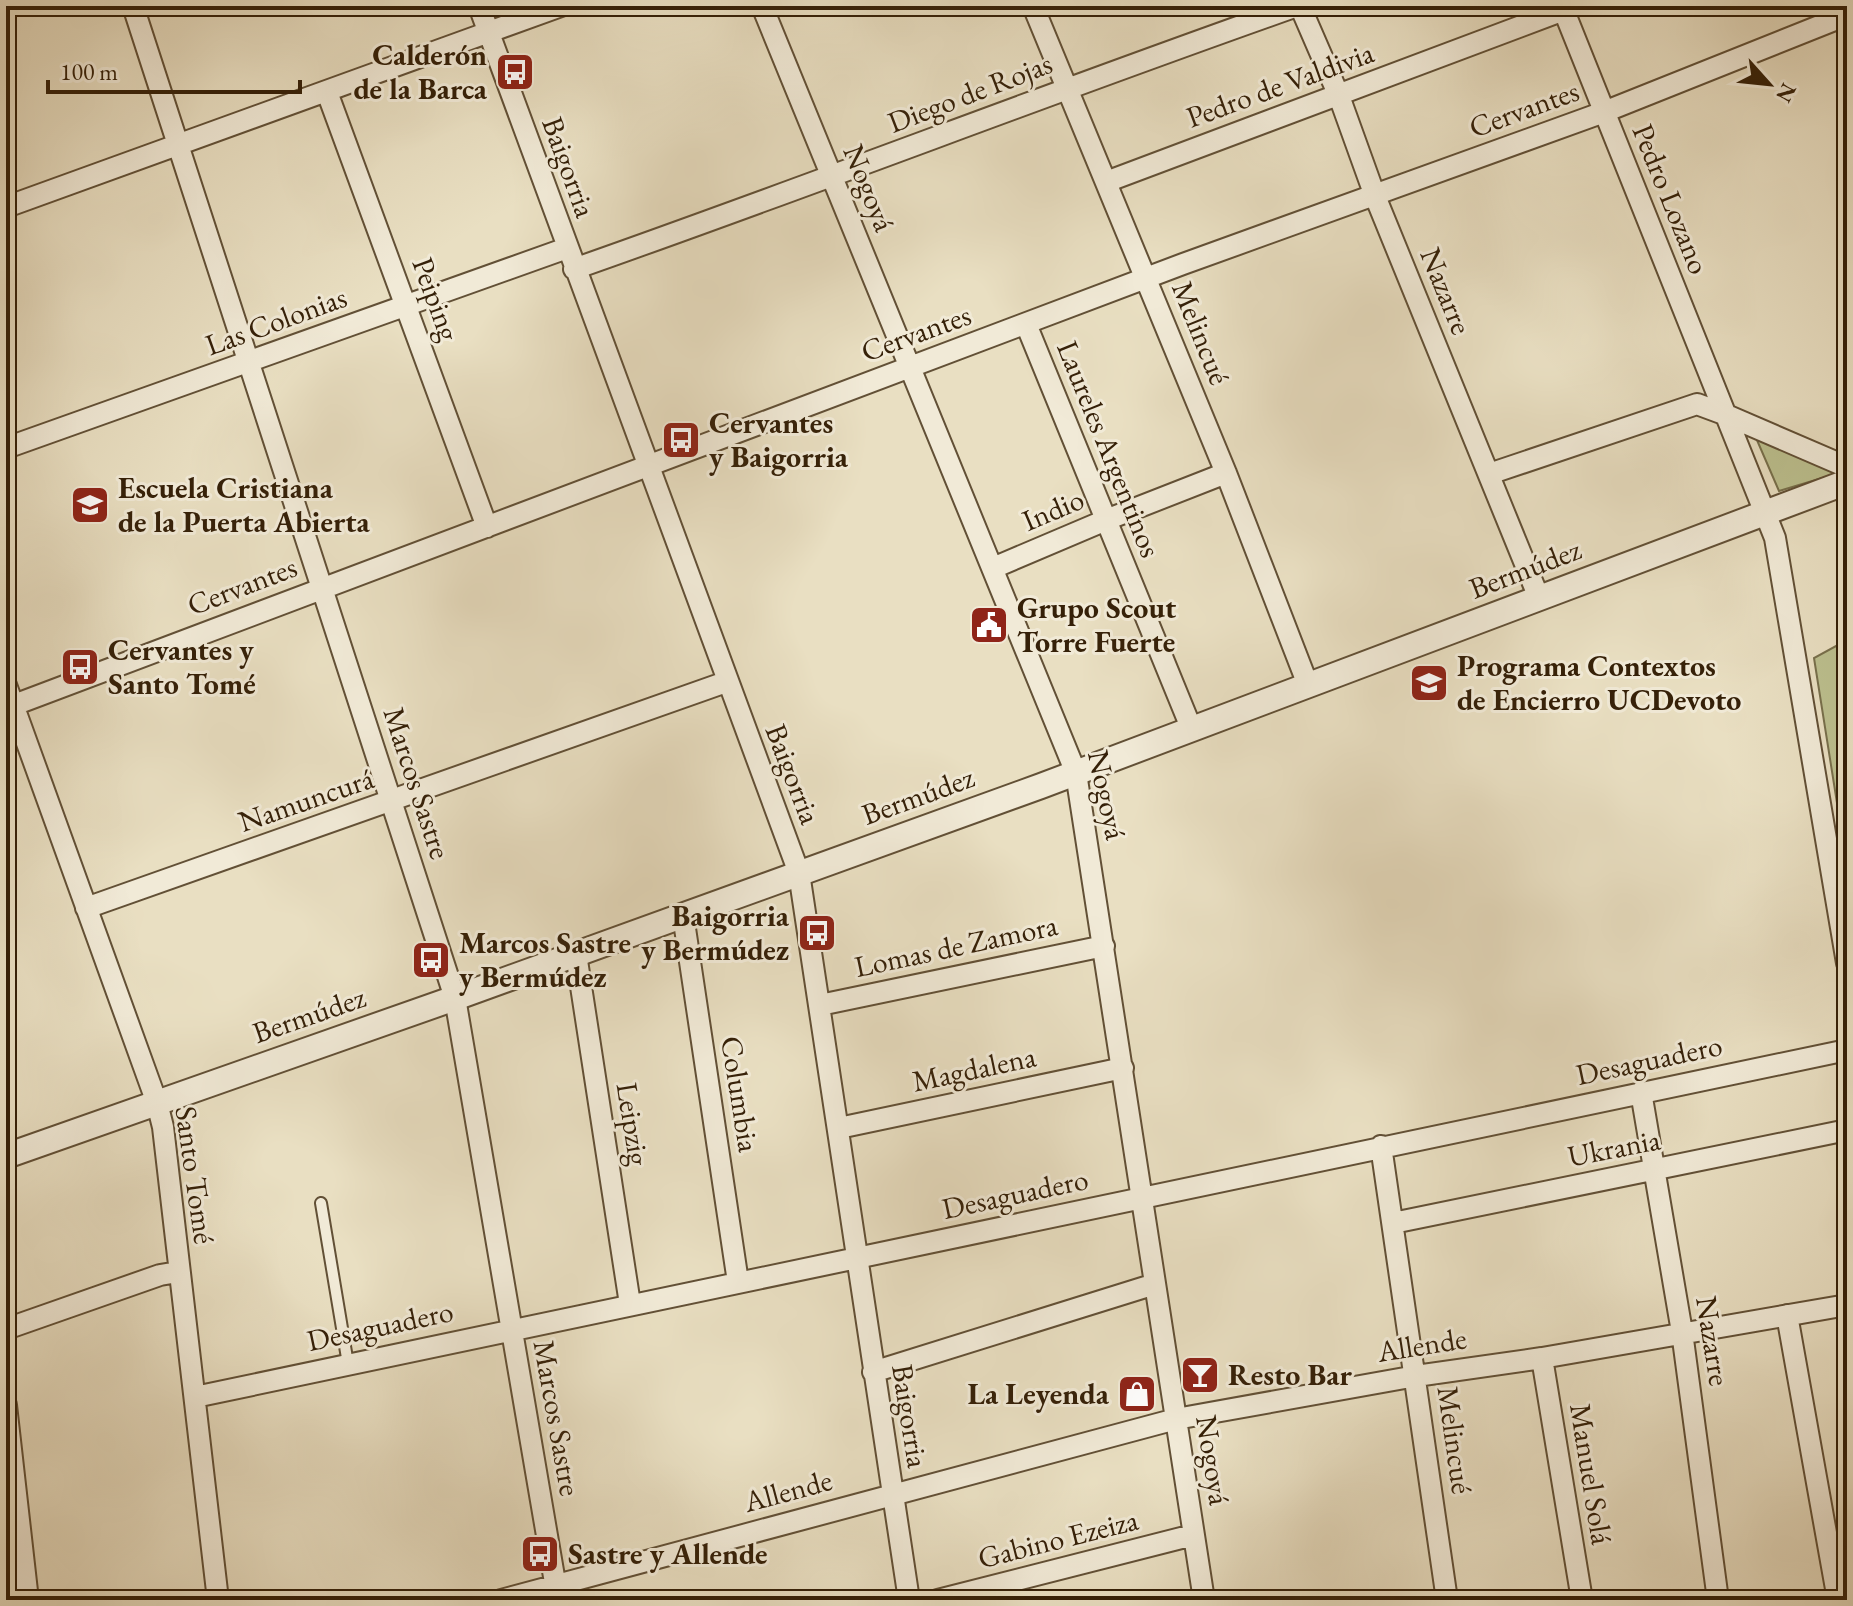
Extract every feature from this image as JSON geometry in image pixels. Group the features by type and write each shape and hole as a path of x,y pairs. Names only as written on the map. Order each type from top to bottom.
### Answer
{"street":[{"name":"Marcos Sastre","path":"133,6 455,998 557,1592"},
{"name":"Baigorria","path":"479,6 799,873 909,1600"},
{"path":"6,207 561,6"},
{"name":"Nogoyá","path":"762,6 1076,773 1204,1600"},
{"name":"Melincué","path":"1033,6 1226,473 1308,685"},
{"name":"Diego de Rojas","path":"574,269 832,178 1067,87 1298,6"},
{"name":"Nazarre","path":"1298,6 1339,96 1375,196 1539,598"},
{"name":"Pedro de Valdivia","path":"1106,182 1339,96 1563,8"},
{"name":"Pedro Lozano","path":"1563,8 1775,538 1847,963"},
{"name":"Cervantes","path":"10,706 1146,278 1604,112 1847,15"},
{"name":"Peiping","path":"327,92 487,527"},
{"name":"Las Colonias","path":"6,448 567,248"},
{"name":"Laureles Argentinos","path":"1026,324 1192,730"},
{"path":"1489,474 1697,404 1847,467"},
{"name":"Indio","path":"993,568 1226,473"},
{"name":"Bermúdez","path":"6,1156 455,998 1076,773 1847,482"},
{"name":"Namuncurá","path":"86,908 726,682"},
{"name":"Santo Tomé","path":"6,685 10,706 157,1103 163,1127 218,1600"},
{"name":"Columbia","path":"683,915 738,1282"},
{"name":"Lomas de Zamora","path":"820,1005 1104,946"},
{"name":"Leipzig","path":"576,954 630,1304"},
{"name":"Desaguadero","path":"195,1397 1847,1050"},
{"name":"Magdalena","path":"839,1128 1123,1068"},
{"name":"Nazarre","path":"1641,1092 1682,1332 1718,1600"},
{"name":"Ukrania","path":"1393,1223 1847,1130"},
{"name":"Melincué","path":"1381,1146 1447,1600"},
{"path":"6,1329 160,1275 178,1272"},
{"path":"873,1372 1155,1284"},
{"name":"Allende","path":"501,1600 557,1592 892,1493 1176,1419 1847,1305"},
{"path":"1787,1315 1838,1600"},
{"name":"Manuel Solá","path":"1542,1358 1582,1600"},
{"path":"6,1405 28,1600"},
{"name":"Gabino Ezeiza","path":"938,1600 1193,1535"}],"lane":[{"path":"321,1203 348,1364"}],"green space":[{"path":"1750,424 1839,473 1779,491"},
{"path":"1847,640 1847,866 1814,658"}],"place":[{"name":"Calderón de la Barca","path":"515,72"},
{"name":"Cervantes y Baigorria","path":"681,440"},
{"name":"Escuela Cristiana de la Puerta Abierta","path":"90,505"},
{"name":"Grupo Scout Torre Fuerte","path":"989,625"},
{"name":"Cervantes y Santo Tomé","path":"80,667"},
{"name":"Programa Contextos de Encierro UCDevoto","path":"1429,683"},
{"name":"Baigorria y Bermúdez","path":"817,933"},
{"name":"Marcos Sastre y Bermúdez","path":"431,960"},
{"name":"Resto Bar","path":"1200,1375"},
{"name":"La Leyenda","path":"1137,1394"},
{"name":"Sastre y Allende","path":"540,1554"}]}
